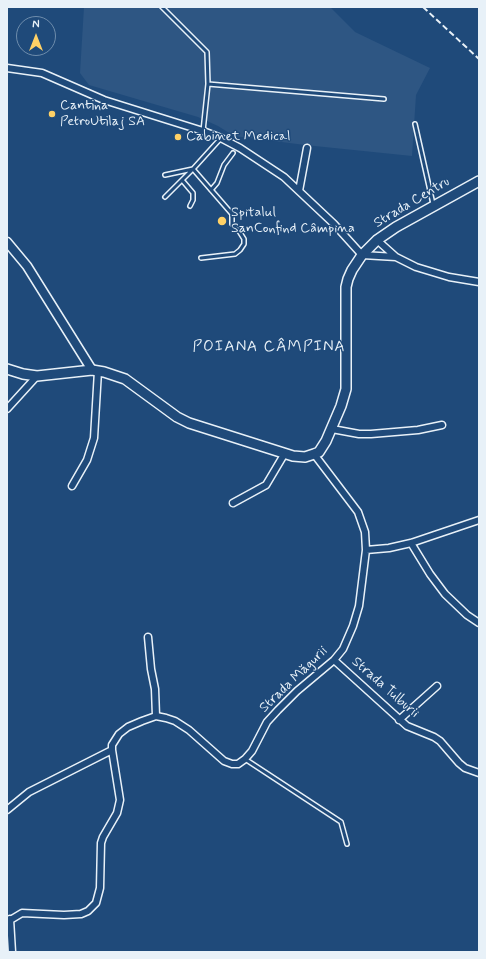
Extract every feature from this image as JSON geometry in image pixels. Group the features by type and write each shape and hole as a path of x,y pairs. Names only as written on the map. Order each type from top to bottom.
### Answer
{"main road":[{"name":"Strada Centru","path":"314,454 319,452 323,447 332,429 346,389 346,287 352,270 362,255 377,240 434,205 479,181"},
{"path":"7,369 23,374 37,376 95,370 125,379 165,409 189,423 299,457 314,454"}],"street":[{"path":"7,68 42,73 104,100 221,138 240,148 284,177 334,224 362,255 396,257"},
{"path":"299,190 307,148"},
{"path":"377,240 396,257 428,271 449,277 479,282"},
{"path":"7,242 27,266 95,370 94,438 86,460 72,486"},
{"path":"7,409 37,376"},
{"path":"332,429 359,434 371,434 418,430 442,425"},
{"path":"233,503 266,485 285,453"},
{"name":"Strada Măgurii","path":"245,759 252,751 267,722 297,691 334,660 343,649 353,626 359,606 366,550 365,532 358,512 314,454"},
{"path":"366,550 389,548 411,543 479,520"},
{"path":"411,543 430,574 445,594 467,615 479,623"},
{"path":"148,637 151,669 155,689 156,716"},
{"name":"Strada Tulburii","path":"334,660 399,720 407,726 434,737 440,741 459,764 479,773"},
{"path":"399,720 437,686"},
{"path":"12,952 9,921 22,913 81,914 88,911 96,903 100,888 101,843 117,814 120,800 112,750 112,745 119,734 128,727 156,716 166,718 182,726 224,761 232,764 238,764 245,759"},
{"path":"7,810 29,792 112,750"}],"lane":[{"path":"162,7 207,52 208,84 203,131"},
{"path":"208,84 384,99"},
{"path":"415,124 434,205"},
{"path":"165,197 221,138"},
{"path":"211,190 218,183 224,164 233,153"},
{"path":"165,175 193,169"},
{"path":"193,169 232,214 232,224 244,239 244,244 235,254 201,258"},
{"path":"182,180 193,193 193,200 190,206"},
{"path":"245,759 341,822 347,844"}],"shaded area":[{"path":"84,7 330,7 355,32 430,68 416,95 412,156 234,136 218,126 198,117 89,85 80,73"}],"railway":[{"path":"423,7 479,59"}],"place":[{"name":"Cantina PetroUtilaj SA","path":"52,114"},
{"name":"Cabinet Medical","path":"178,137"},
{"name":"Spitalul SanConfind Câmpina","path":"222,221"}],"district":[{"name":"POIANA CÂMPINA","path":"269,348"}]}
